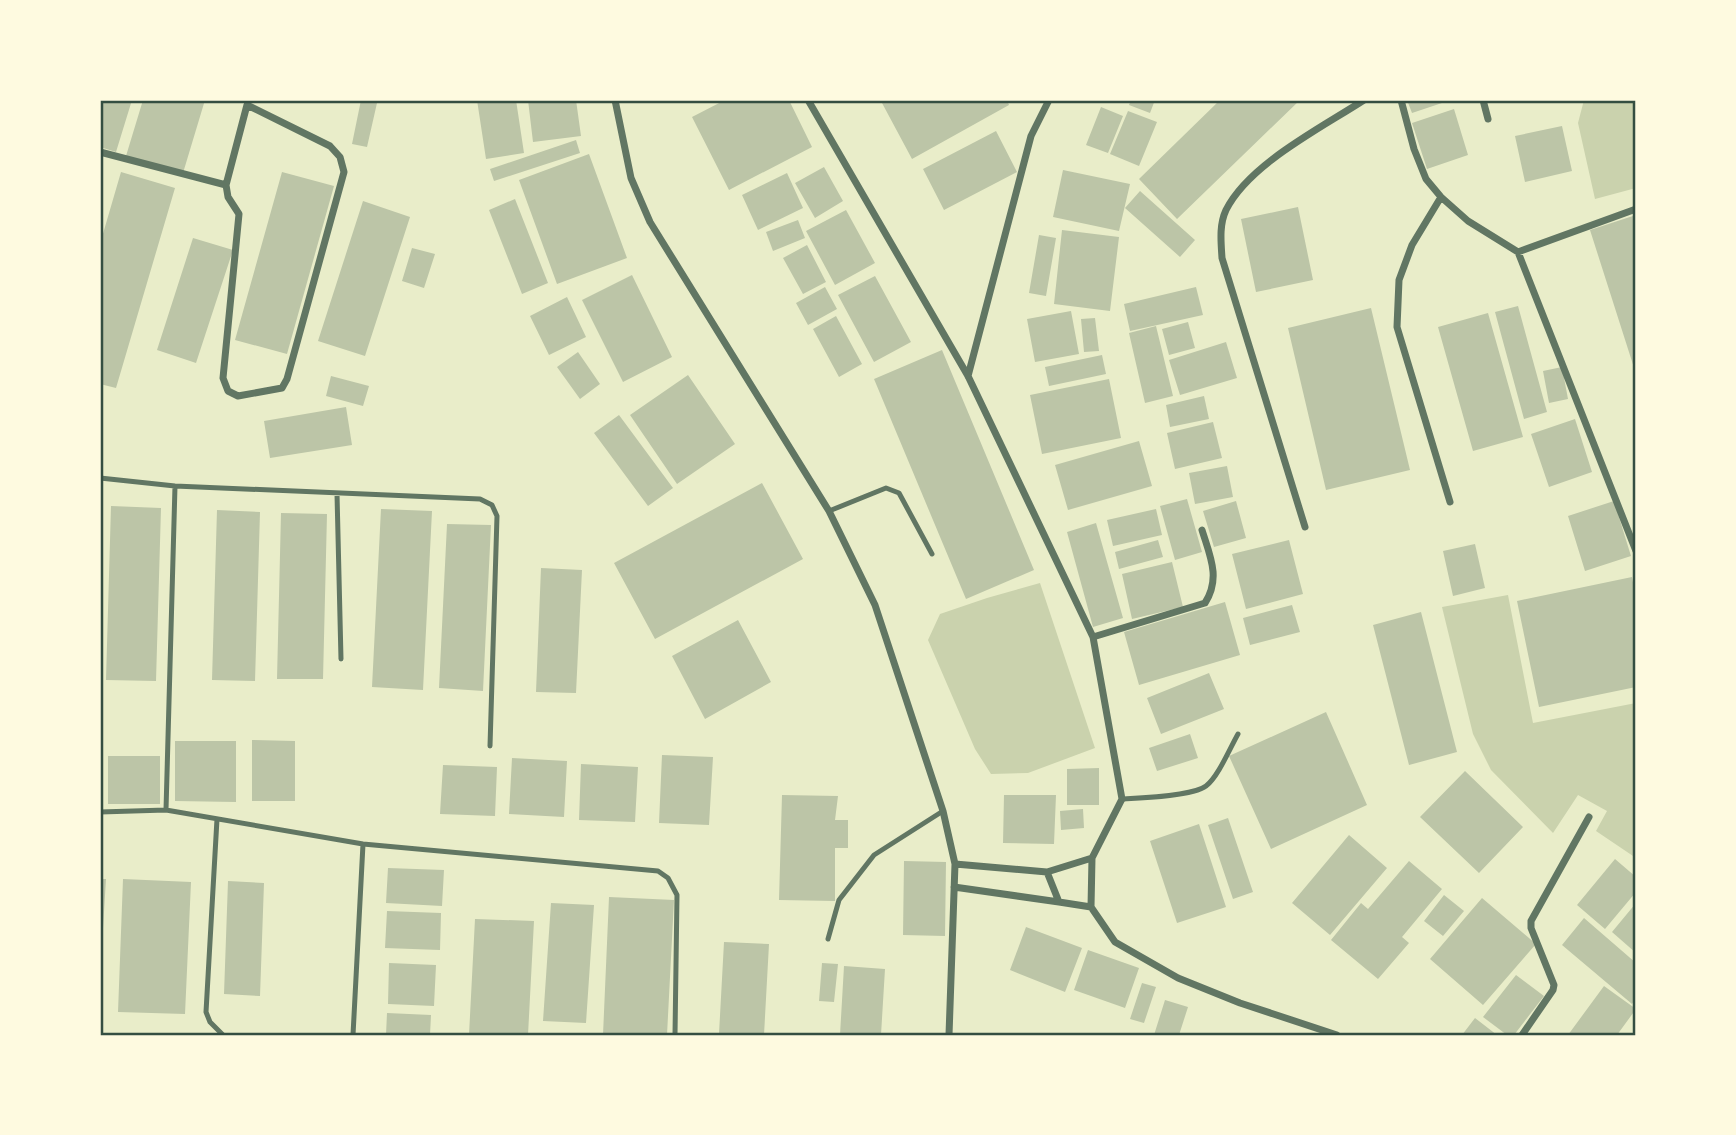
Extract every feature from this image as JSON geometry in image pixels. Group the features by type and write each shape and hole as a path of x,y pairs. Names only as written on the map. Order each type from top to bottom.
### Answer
{"street":[{"path":"615,100 631,178 650,222 829,511 874,605 943,811 955,864 949,1035"},
{"path":"808,100 968,376 1093,637 1122,799 1092,858 1091,907 1115,942 1178,978 1240,1003 1337,1035"},
{"path":"968,376 1031,136 1049,100"},
{"path":"1305,527 1222,258 1220,236 1225,212 1244,183 1268,163 1364,100"},
{"path":"1401,100 1414,149 1426,179 1441,197 1468,221 1518,252 1636,551"},
{"path":"1483,100 1488,119"},
{"path":"248,102 330,146 340,157 344,172 287,379 282,388 238,396 228,391 223,378 239,214 228,197 226,185 248,102"},
{"path":"100,152 226,185"},
{"path":"1441,197 1412,245 1399,280 1397,327 1450,502"},
{"path":"1518,252 1636,209"},
{"path":"1093,637 1205,603 1212,592 1215,572 1202,530"},
{"path":"1522,1035 1554,985 1531,928 1531,921 1589,817"},
{"path":"955,864 1047,873 1092,858"},
{"path":"1047,873 1059,902"},
{"path":"954,887 1091,907"}],"lane":[{"path":"100,478 337,494 480,499 492,505 497,516 490,746"},
{"path":"166,810 175,485"},
{"path":"829,511 886,488 899,493 933,554"},
{"path":"337,494 341,659"},
{"path":"1122,799 1162,796 1205,787 1238,734"},
{"path":"100,812 166,810 363,844 659,871 667,878 677,895 676,1035"},
{"path":"828,939 839,900 874,855 943,811"},
{"path":"218,819 206,1012 210,1022 223,1035"},
{"path":"353,1035 363,844"}],"green space":[{"path":"1584,100 1636,100 1636,188 1595,199 1578,123"},
{"path":"1040,583 1095,748 1028,773 991,774 975,749 928,640 940,614"},
{"path":"1508,595 1533,723 1636,703 1636,858 1596,831 1607,811 1578,795 1553,833 1491,770 1473,734 1442,607"}],"building":[{"path":"100,100 132,100 116,152 100,147"},
{"path":"143,100 205,100 183,173 126,156"},
{"path":"361,100 377,103 367,147 352,144"},
{"path":"477,100 516,100 524,153 486,159"},
{"path":"528,100 576,100 581,136 533,142"},
{"path":"725,100 789,100 812,147 729,190 692,117"},
{"path":"888,100 1007,100 1009,105 912,159 882,103"},
{"path":"1131,100 1155,100 1150,113 1129,105"},
{"path":"1220,100 1300,100 1177,219 1139,179"},
{"path":"1407,100 1451,100 1412,113"},
{"path":"1101,107 1123,116 1108,153 1086,145"},
{"path":"1454,109 1468,155 1427,169 1412,123"},
{"path":"1128,111 1157,122 1139,166 1110,154"},
{"path":"1562,126 1572,171 1525,182 1515,136"},
{"path":"996,131 1017,172 944,210 923,169"},
{"path":"576,140 580,153 494,181 490,169"},
{"path":"589,154 627,258 557,284 519,180"},
{"path":"824,167 843,201 815,218 795,183"},
{"path":"1063,170 1130,184 1119,231 1053,217"},
{"path":"121,172 175,188 116,388 100,384 100,244"},
{"path":"282,172 334,186 287,354 235,340"},
{"path":"787,173 803,208 758,230 742,195"},
{"path":"1140,191 1195,240 1180,257 1125,208"},
{"path":"515,199 548,283 522,294 489,210"},
{"path":"363,201 410,217 365,356 318,341"},
{"path":"1298,207 1313,280 1256,292 1241,219"},
{"path":"846,210 875,263 835,285 806,231"},
{"path":"1636,215 1636,374 1590,230"},
{"path":"798,220 805,238 773,251 766,232"},
{"path":"1062,230 1119,237 1110,311 1054,304"},
{"path":"1039,235 1056,238 1046,296 1029,293"},
{"path":"193,238 233,250 196,363 157,350"},
{"path":"807,245 826,282 803,294 783,258"},
{"path":"412,248 435,254 424,288 402,281"},
{"path":"632,275 672,357 623,382 582,300"},
{"path":"875,276 911,342 874,362 838,295"},
{"path":"825,287 837,309 808,325 796,303"},
{"path":"1196,287 1203,315 1130,331 1124,304"},
{"path":"567,297 586,337 549,355 530,316"},
{"path":"1518,306 1547,412 1524,419 1495,312"},
{"path":"1371,308 1410,470 1326,490 1288,328"},
{"path":"1071,311 1079,354 1035,362 1027,319"},
{"path":"1488,313 1523,437 1473,451 1438,327"},
{"path":"836,316 862,364 839,377 813,329"},
{"path":"1095,318 1099,351 1084,352 1081,319"},
{"path":"1188,322 1195,348 1169,355 1162,329"},
{"path":"1156,326 1173,396 1145,403 1129,333"},
{"path":"1226,342 1237,378 1180,395 1169,360"},
{"path":"942,350 1034,570 966,599 874,379"},
{"path":"578,352 600,384 580,399 557,367"},
{"path":"1102,355 1106,374 1049,386 1045,367"},
{"path":"1562,367 1568,399 1549,403 1543,371"},
{"path":"688,375 735,444 677,484 630,415"},
{"path":"331,376 369,386 363,406 326,396"},
{"path":"1109,379 1121,438 1042,454 1030,395"},
{"path":"1204,396 1209,419 1170,427 1166,405"},
{"path":"346,407 352,445 270,458 264,421"},
{"path":"619,415 673,488 648,506 594,433"},
{"path":"1575,419 1592,472 1549,487 1531,434"},
{"path":"1213,422 1222,458 1175,469 1167,433"},
{"path":"1139,441 1152,486 1068,510 1055,465"},
{"path":"1227,466 1233,497 1195,504 1189,473"},
{"path":"762,483 803,559 655,639 614,563"},
{"path":"1187,499 1202,552 1175,560 1160,506"},
{"path":"1236,501 1246,538 1214,547 1203,511"},
{"path":"1614,501 1631,556 1585,571 1568,516"},
{"path":"111,506 161,508 156,681 106,680"},
{"path":"381,509 432,511 423,690 372,687"},
{"path":"1156,509 1162,535 1113,546 1107,520"},
{"path":"217,510 260,512 255,681 212,680"},
{"path":"281,513 327,514 323,679 277,679"},
{"path":"1096,523 1123,618 1093,627 1067,532"},
{"path":"447,524 491,525 483,691 439,688"},
{"path":"1158,540 1163,557 1119,569 1115,552"},
{"path":"1289,540 1303,594 1246,609 1232,554"},
{"path":"1475,544 1485,588 1453,596 1443,551"},
{"path":"1172,562 1183,607 1132,619 1122,574"},
{"path":"541,568 582,570 576,693 536,692"},
{"path":"1632,577 1636,599 1636,687 1539,707 1517,601"},
{"path":"1225,602 1240,655 1139,685 1124,632"},
{"path":"1292,605 1300,632 1250,645 1243,618"},
{"path":"1421,612 1457,752 1409,765 1373,625"},
{"path":"738,620 771,682 705,719 672,656"},
{"path":"1209,673 1224,709 1161,734 1147,698"},
{"path":"1326,712 1367,805 1271,849 1229,756"},
{"path":"1190,734 1198,758 1157,771 1149,748"},
{"path":"252,740 295,741 295,801 252,801"},
{"path":"175,741 236,741 236,802 175,801"},
{"path":"662,755 713,757 709,825 659,823"},
{"path":"108,756 160,756 160,804 108,804"},
{"path":"512,758 567,761 564,817 509,814"},
{"path":"581,764 638,767 635,822 579,820"},
{"path":"443,765 497,767 495,816 440,814"},
{"path":"1099,768 1099,805 1067,805 1067,769"},
{"path":"1465,771 1523,827 1479,873 1420,817"},
{"path":"782,795 838,796 835,820 848,820 848,848 835,848 835,901 779,900"},
{"path":"1004,795 1056,795 1054,844 1003,843"},
{"path":"1083,809 1084,828 1061,830 1060,811"},
{"path":"1228,818 1253,892 1233,899 1208,825"},
{"path":"1199,824 1226,907 1177,923 1150,841"},
{"path":"1349,835 1387,868 1330,935 1292,903"},
{"path":"1615,859 1636,877 1636,892 1605,929 1577,905"},
{"path":"904,861 946,862 945,936 903,935"},
{"path":"1409,861 1442,889 1402,937 1409,943 1378,979 1331,940 1361,903 1368,909"},
{"path":"388,868 444,870 442,906 386,903"},
{"path":"100,879 106,879 102,945 100,945"},
{"path":"123,879 191,882 185,1014 118,1012"},
{"path":"228,881 264,883 260,996 224,994"},
{"path":"1444,895 1464,911 1443,936 1424,921"},
{"path":"609,897 674,900 667,1035 603,1035"},
{"path":"1482,898 1536,944 1483,1005 1430,959"},
{"path":"551,903 594,905 586,1023 543,1021"},
{"path":"1636,903 1636,953 1612,932"},
{"path":"387,911 441,913 440,950 385,948"},
{"path":"1584,918 1636,963 1636,998 1632,1004 1562,945"},
{"path":"475,919 534,921 528,1035 469,1035"},
{"path":"1026,927 1082,948 1065,992 1010,970"},
{"path":"724,942 769,944 764,1035 719,1034"},
{"path":"1088,950 1139,968 1125,1008 1074,990"},
{"path":"389,963 436,965 434,1006 388,1004"},
{"path":"822,963 838,964 834,1002 819,1001"},
{"path":"844,966 885,969 881,1035 840,1035"},
{"path":"1516,975 1544,996 1514,1035 1507,1035 1483,1017"},
{"path":"1142,983 1156,987 1144,1023 1130,1019"},
{"path":"1604,986 1636,1009 1617,1035 1568,1035"},
{"path":"1165,1000 1188,1007 1179,1035 1154,1035"},
{"path":"387,1013 431,1015 430,1035 386,1035"},
{"path":"1475,1018 1497,1035 1462,1035"}]}
